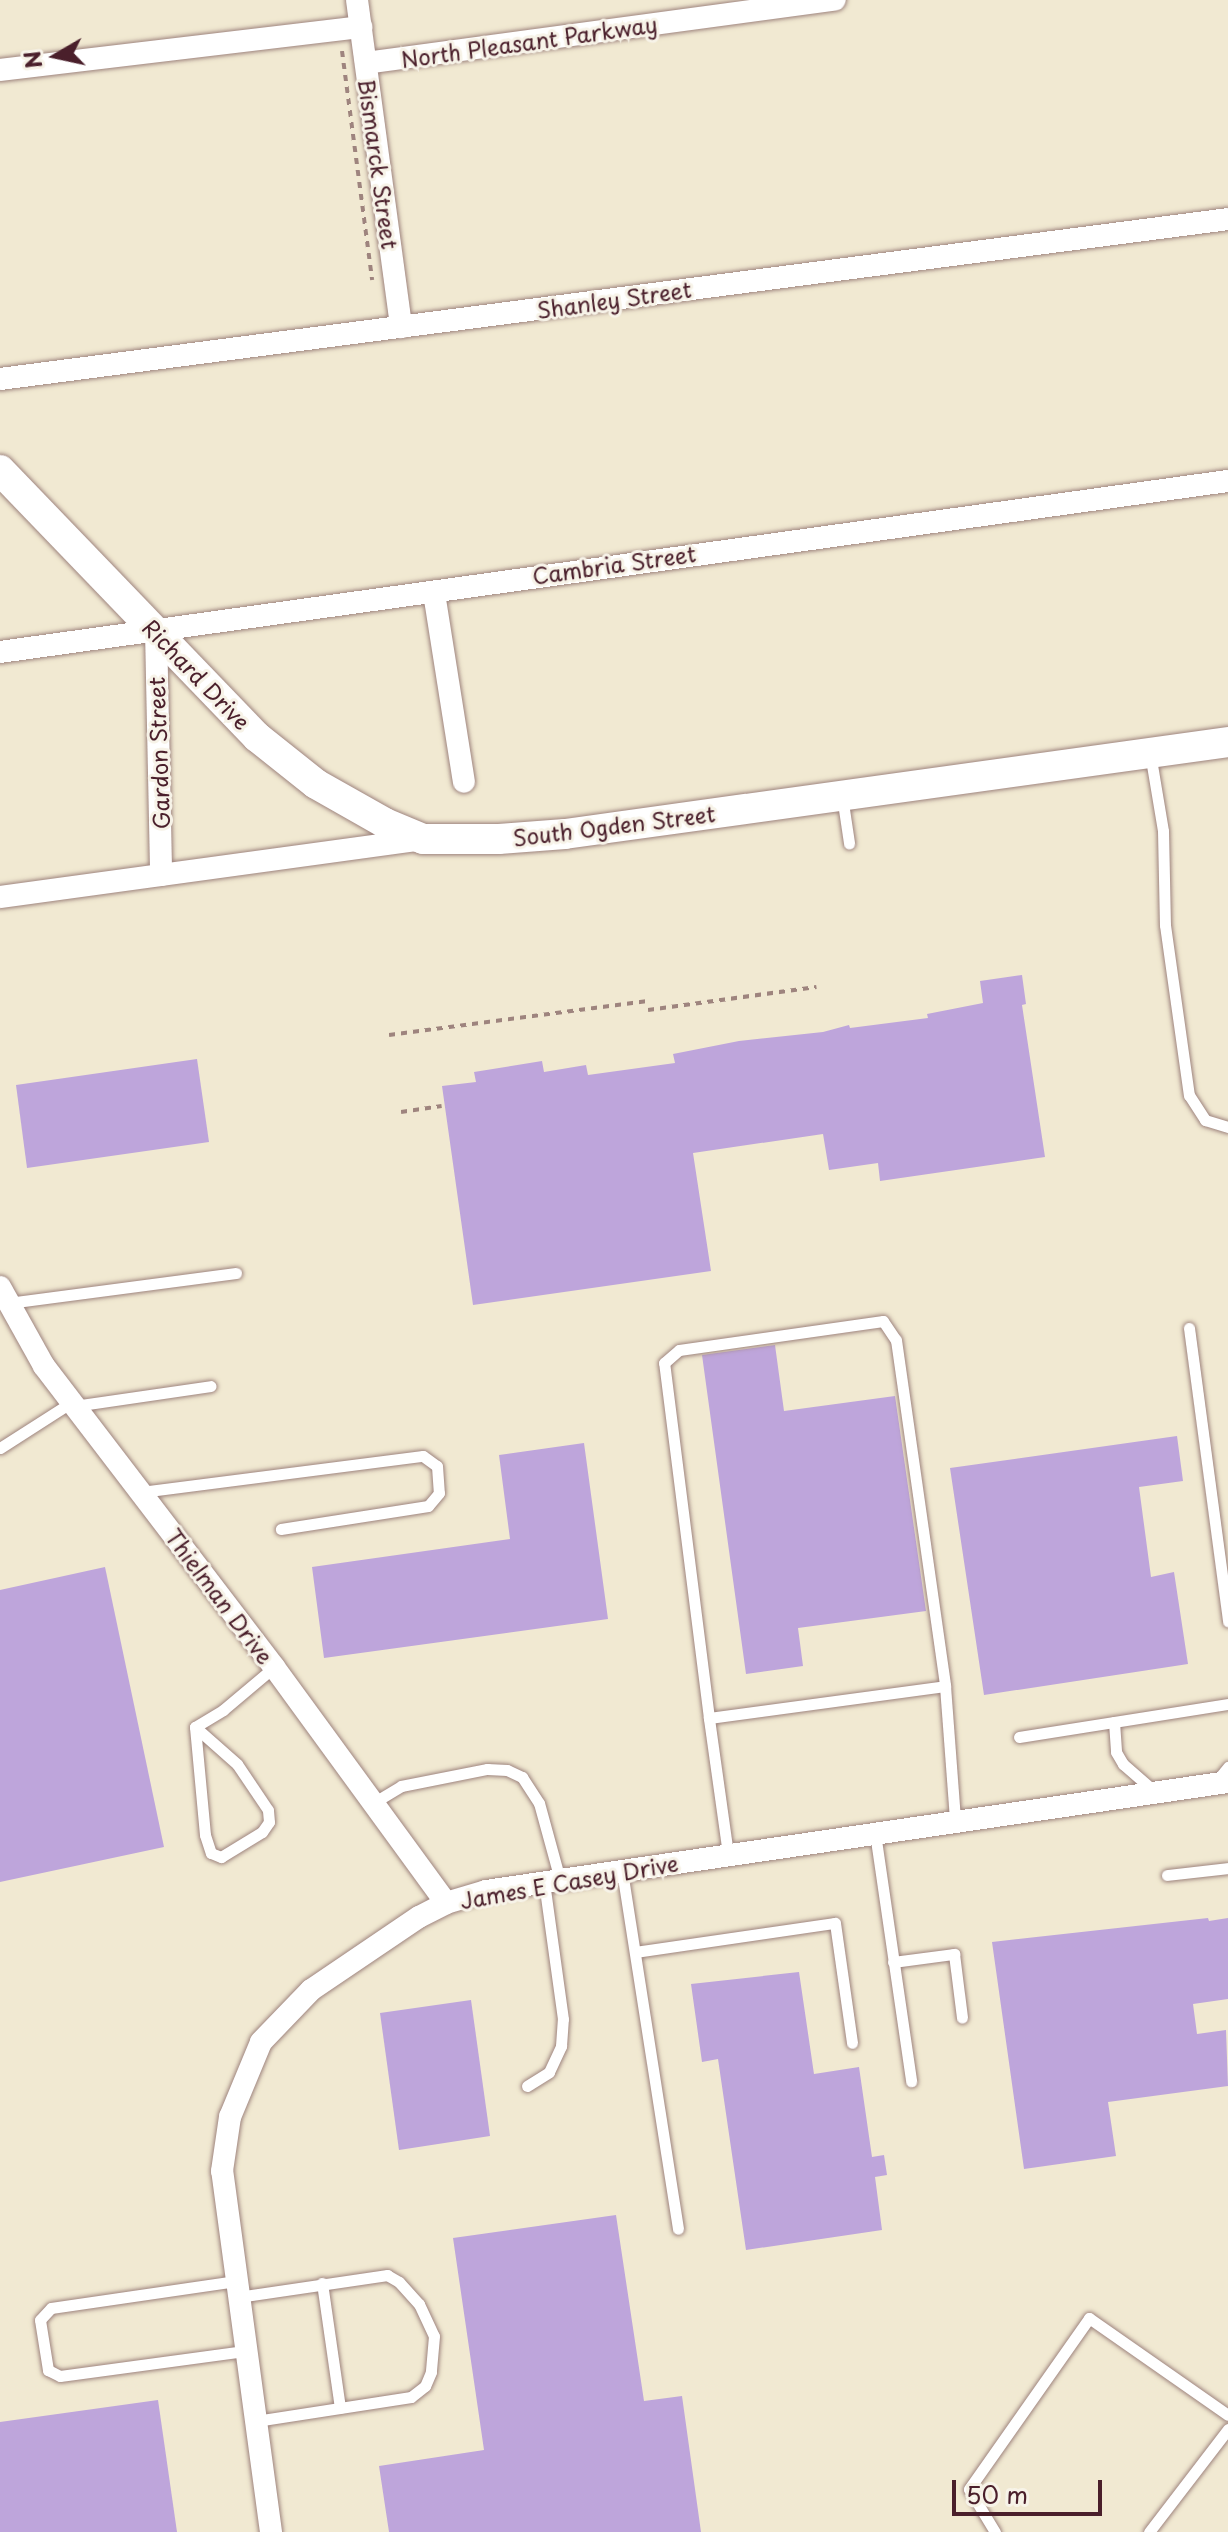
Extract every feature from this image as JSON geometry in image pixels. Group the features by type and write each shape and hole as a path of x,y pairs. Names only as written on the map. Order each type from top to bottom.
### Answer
{"street":[{"name":"Bismarck Street","path":"357,0 401,327"},
{"name":"North Pleasant Parkway","path":"366,63 835,0"},
{"path":"0,70 361,27"},
{"name":"Shanley Street","path":"0,379 1228,219"},
{"name":"Richard Drive","path":"0,470 257,737 316,784 385,823 423,839"},
{"name":"Cambria Street","path":"0,652 434,593 513,578 1228,481"},
{"path":"434,593 464,782"},
{"name":"Gardon Street","path":"156,630 161,875"},
{"name":"South Ogden Street","path":"0,897 423,839 499,839 565,834 1228,742"},
{"name":"Thielman Drive","path":"4,1295 44,1366 274,1667 446,1903"},
{"name":"James E Casey Drive","path":"271,2532 223,2198 225,2137 243,2079 261,2042 311,1990 419,1917 446,1903 486,1891 1154,1791 1224,1777"}],"lane":[{"path":"1150,752 1163,831 1165,925 1189,1095 1205,1120 1228,1127"},
{"path":"842,795 849,843"},
{"path":"4,1295 236,1273"},
{"path":"728,1854 664,1363 679,1350 883,1321 896,1340 945,1686 955,1820"},
{"path":"1189,1328 1228,1621"},
{"path":"0,1448 73,1404 211,1386"},
{"path":"141,1492 423,1456 437,1466 439,1493 428,1506 281,1529"},
{"path":"195,1727 223,1710 274,1667"},
{"path":"709,1718 945,1686"},
{"path":"1019,1737 1228,1704"},
{"path":"1114,1722 1116,1752 1123,1764 1154,1791"},
{"path":"195,1727 237,1764 268,1810 269,1822 262,1832 221,1857 211,1853 205,1835 195,1727"},
{"path":"373,1803 401,1786 487,1769 507,1770 522,1777 539,1803 552,1881 563,2019 561,2046 549,2072 527,2086"},
{"path":"875,1832 911,2081"},
{"path":"1167,1875 1228,1868"},
{"path":"622,1871 678,2229"},
{"path":"635,1952 835,1923 852,2043"},
{"path":"893,1962 954,1954 962,2017"},
{"path":"246,2351 60,2376 48,2370 40,2320 51,2308 387,2275 399,2282 419,2304 434,2336 431,2372 418,2393 256,2421"},
{"path":"322,2283 340,2408"},
{"path":"995,2532 969,2489 1089,2318 1228,2415"},
{"path":"1149,2532 1228,2429"}],"path":[{"path":"340,55 373,292"},
{"path":"648,1010 816,987"},
{"path":"389,1035 646,1001"},
{"path":"401,1112 442,1106"}],"building":[{"path":"1022,975 1026,1004 1022,1005 1045,1157 880,1181 878,1163 829,1170 823,1134 693,1153 711,1271 473,1305 442,1086 476,1082 474,1072 542,1061 544,1072 586,1065 588,1075 675,1063 673,1054 739,1041 823,1032 849,1025 850,1028 928,1018 927,1014 983,1003 980,981"},
{"path":"197,1059 209,1142 27,1168 16,1085"},
{"path":"775,1345 784,1411 895,1396 926,1611 798,1628 803,1666 746,1674 702,1355"},
{"path":"1177,1436 1183,1481 1139,1487 1151,1577 1174,1572 1188,1664 984,1695 950,1468"},
{"path":"584,1443 608,1619 324,1658 312,1567 510,1539 499,1455"},
{"path":"105,1567 164,1847 0,1882 0,1590"},
{"path":"1208,1918 1209,1921 1228,1918 1228,1999 1193,2004 1197,2034 1226,2030 1228,2086 1108,2102 1116,2156 1024,2169 992,1942"},
{"path":"799,1972 814,2074 859,2067 872,2157 884,2155 887,2175 875,2177 882,2230 746,2250 718,2059 702,2062 691,1984"},
{"path":"471,2000 490,2136 399,2150 380,2013"},
{"path":"616,2215 644,2401 682,2396 701,2532 389,2532 379,2466 484,2450 453,2238"},
{"path":"158,2400 177,2532 0,2532 0,2422"}]}
